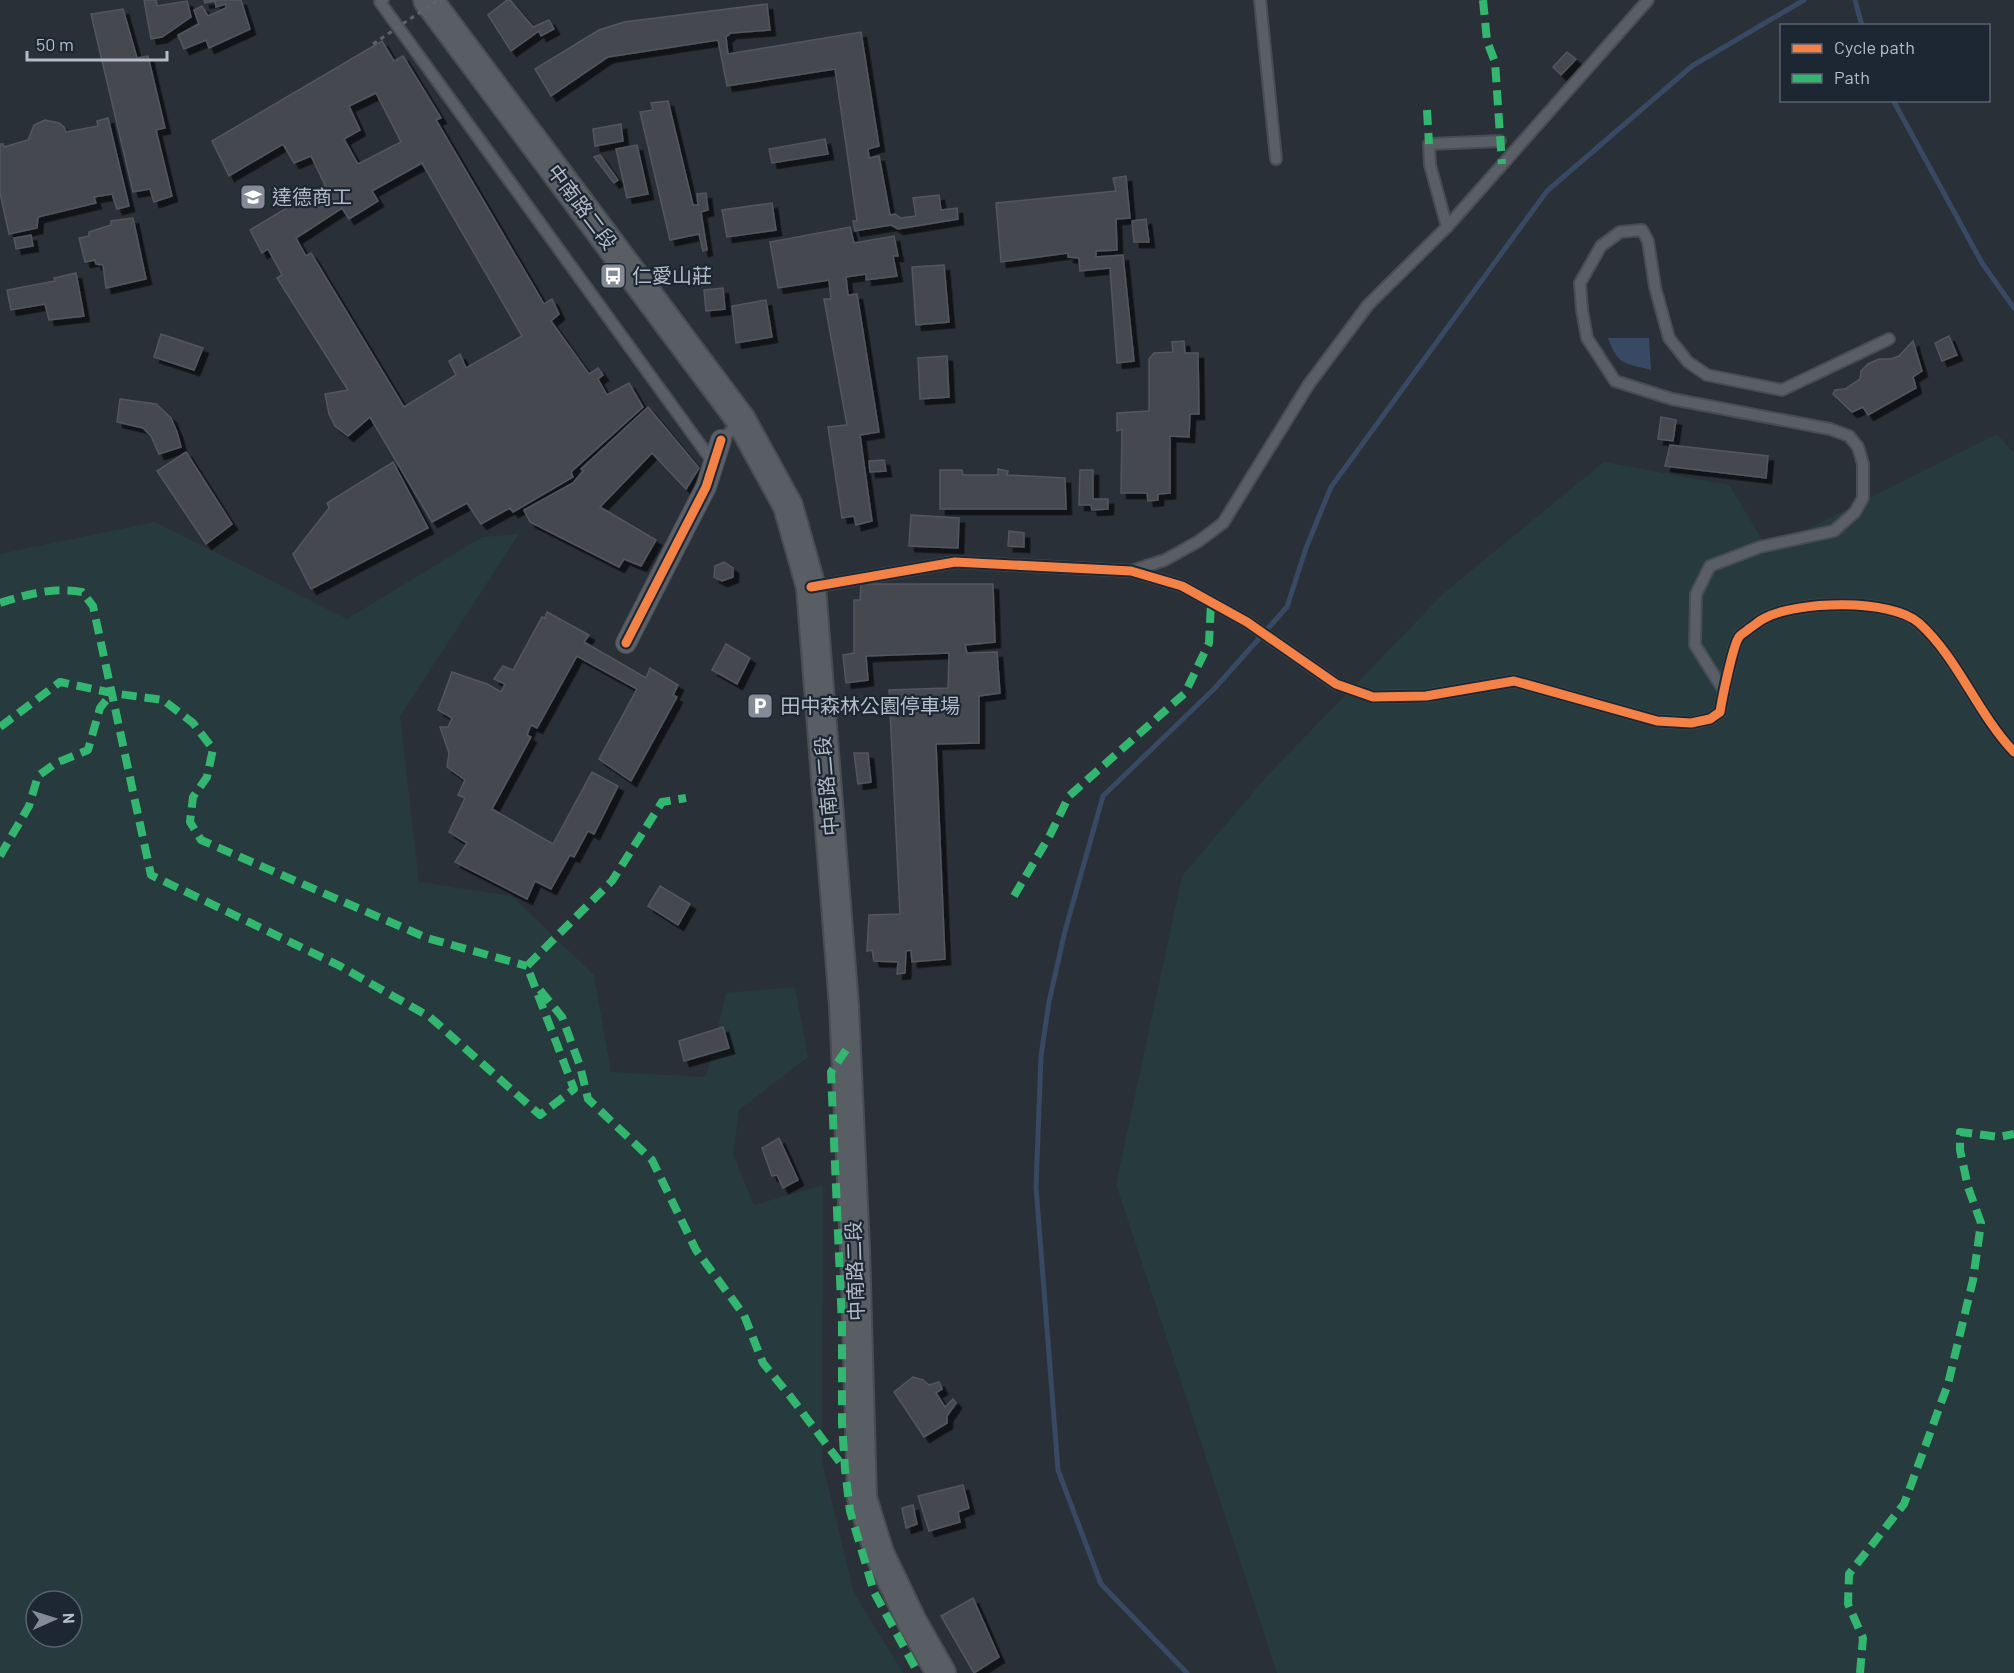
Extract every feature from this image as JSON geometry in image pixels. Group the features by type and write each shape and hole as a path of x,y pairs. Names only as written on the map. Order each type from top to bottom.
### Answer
{"main road":[{"name":"中南路二段","path":"428,0 731,430 788,506 811,587 844,1005 862,1498 879,1553 912,1622 940,1673"}],"street":[{"path":"626,643 706,487 731,430"}],"lane":[{"path":"383,0 380,2 707,454 731,430"},
{"path":"1260,0 1276,159"},
{"path":"1131,571 1165,560 1199,541 1223,523 1309,384 1368,305 1447,227 1648,0"},
{"path":"1447,227 1430,165 1429,144 1500,141"},
{"path":"1724,691 1695,645 1696,594 1710,566 1760,547 1834,531 1856,512 1863,498 1863,464 1858,447 1849,436 1830,429 1672,399 1615,381 1587,338 1580,283 1601,246 1620,232 1642,230 1648,241 1655,287 1669,338 1688,362 1707,375 1782,390 1889,339"},
{"path":"811,587 955,562 1131,571 1182,586 1247,622 1336,684 1373,696 1426,696 1514,681 1551,689 1657,721 1691,723 1710,718 1720,712 1739,637 1765,618 1784,611 1815,605 1871,606 1898,611 1918,622 1940,645 1997,734 2014,752"}],"path":[{"path":"373,44 438,0"}],"green space":[{"path":"1997,434 2014,453 2014,1673 1277,1673 1116,1184 1182,876 1268,775 1444,593 1604,462 1729,485 1768,549"},
{"path":"155,522 347,619 482,537 519,534 400,716 419,882 512,896 594,975 611,1072 706,1077 726,993 795,987 808,1057 739,1110 733,1154 754,1205 823,1185 822,1461 854,1593 903,1673 0,1673 0,554"}],"water":[{"path":"1608,338 1649,338 1651,370 1619,359"}],"building":[{"path":"144,0 156,0 157,6 187,1 191,17 162,37 151,39"},
{"path":"204,0 241,0 250,29 209,48 206,40 184,49 178,35 199,24 194,10 202,6 208,16 226,8 226,4 216,7 215,1 205,3"},
{"path":"510,0 533,27 549,20 554,29 541,36 539,31 511,51 488,15"},
{"path":"767,4 770,30 731,33 726,37 728,54 861,32 879,146 868,149 869,158 879,156 890,215 895,214 901,218 916,216 913,198 939,195 941,210 957,208 958,219 898,229 891,225 855,231 853,221 857,221 835,69 727,86 718,40 608,57 551,96 535,69 599,30 624,22"},
{"path":"123,9 137,58 148,56 165,128 156,130 172,196 154,202 150,189 133,192 91,14"},
{"path":"382,41 394,61 403,56 441,118 436,120 544,304 552,299 559,314 551,321 589,374 598,368 603,375 598,379 607,395 629,383 643,407 571,472 573,477 513,512 510,508 481,524 467,503 432,522 370,417 348,436 335,426 329,414 325,394 348,390 277,278 282,275 268,249 262,253 250,230 325,185 311,156 294,163 283,144 229,176 212,141","holes":["376,93 401,142 358,164 344,139 360,130 349,106","422,163 522,336 466,368 460,354 449,361 456,375 404,407 311,253 306,256 296,238 342,208 349,219 378,201 372,191"]},
{"path":"1567,52 1576,59 1561,75 1553,67"},
{"path":"668,101 693,205 698,205 697,194 706,193 708,210 701,212 707,250 703,251 699,234 670,240 640,112 653,110 651,103"},
{"path":"108,118 129,206 117,209 112,194 94,197 96,203 38,217 37,228 9,234 0,193 0,144 4,147 28,140 34,125 45,120 59,123 66,132 98,126 97,121"},
{"path":"621,124 623,141 595,146 593,129"},
{"path":"825,139 828,154 772,163 769,149"},
{"path":"637,145 648,194 627,198 616,149"},
{"path":"600,155 618,180 614,183 594,157"},
{"path":"1126,176 1130,218 1116,219 1117,250 1096,251 1096,257 1123,255 1134,361 1117,363 1110,268 1080,271 1079,258 1068,257 1068,253 1001,262 996,203 1116,191 1113,178"},
{"path":"772,203 776,230 727,237 722,210"},
{"path":"133,218 146,279 106,288 103,265 96,264 95,260 85,262 79,238 89,236 89,232 111,225 111,221"},
{"path":"1146,219 1149,242 1134,242 1132,221"},
{"path":"850,227 854,243 894,236 898,256 893,256 897,276 866,280 866,274 846,277 848,295 857,294 879,432 860,435 872,521 856,525 854,516 842,518 828,427 847,425 824,299 831,299 829,280 778,288 770,242"},
{"path":"31,235 33,246 16,249 14,238"},
{"path":"944,265 949,322 916,325 912,267"},
{"path":"76,273 84,316 49,320 45,304 11,310 7,290 55,281 54,278"},
{"path":"723,288 725,309 706,311 704,290"},
{"path":"766,300 772,337 736,343 732,306"},
{"path":"161,334 203,348 194,370 154,357"},
{"path":"1949,336 1957,355 1942,361 1935,343"},
{"path":"1184,341 1185,353 1198,353 1199,414 1190,414 1189,437 1170,436 1170,493 1158,494 1158,500 1148,501 1147,493 1121,493 1122,429 1117,431 1117,413 1149,411 1149,359 1154,353 1173,352 1172,342"},
{"path":"1913,341 1922,371 1913,377 1916,388 1868,415 1863,407 1852,412 1833,394 1835,390 1845,389 1860,379 1861,371 1868,364 1879,359 1899,356"},
{"path":"947,356 949,397 920,399 918,358"},
{"path":"120,399 156,404 171,418 181,447 159,454 151,436 143,428 117,422"},
{"path":"648,407 699,468 686,489 652,453 600,507 656,540 641,566 624,559 619,567 530,522 524,510 573,483 583,471 581,469"},
{"path":"1661,417 1676,420 1673,441 1658,439"},
{"path":"1670,445 1768,456 1766,478 1665,466"},
{"path":"186,452 232,524 206,544 157,471"},
{"path":"884,460 886,471 870,472 869,461"},
{"path":"393,462 428,528 311,589 293,554 329,508 327,503"},
{"path":"998,469 1008,471 1007,475 1065,478 1066,509 940,509 940,470 962,470 963,475 998,475"},
{"path":"1080,470 1093,470 1093,499 1108,499 1108,509 1092,510 1091,505 1079,505"},
{"path":"911,515 959,518 958,548 909,546"},
{"path":"1009,531 1024,533 1024,547 1008,546"},
{"path":"724,562 733,568 733,577 722,581 714,577 715,566"},
{"path":"861,584 993,584 995,642 965,645 967,653 997,652 1000,693 979,696 979,743 936,744 945,959 912,962 911,950 906,951 905,973 897,974 898,962 874,961 872,950 867,951 869,915 900,914 889,690 948,688 949,653 866,656 868,680 846,683 843,655 854,653 854,600 860,600"},
{"path":"547,612 589,635 584,642 646,678 650,668 678,685 673,695 677,697 631,781 599,759 637,689 577,656 537,728 531,725 527,735 531,737 492,809 553,844 592,772 618,786 594,834 588,831 574,857 570,855 551,889 535,881 527,899 455,862 467,843 449,832 465,798 458,795 465,780 447,767 449,753 440,727 448,727 452,718 438,710 452,672 487,684 501,692 505,684 494,679 503,666 513,670"},
{"path":"726,644 750,658 737,684 712,670"},
{"path":"854,753 868,753 871,782 858,784"},
{"path":"660,886 690,904 678,925 648,906"},
{"path":"723,1027 729,1048 684,1061 679,1041"},
{"path":"779,1138 798,1180 783,1188 777,1175 772,1176 762,1148"},
{"path":"913,1377 929,1385 939,1382 942,1389 936,1393 945,1407 953,1399 956,1403 947,1416 947,1423 924,1437 894,1392"},
{"path":"963,1485 969,1508 958,1512 960,1522 929,1531 918,1496"},
{"path":"913,1505 917,1524 906,1528 902,1508"},
{"path":"973,1598 999,1657 974,1673 941,1616"}],"waterway":[{"path":"1187,1673 1101,1584 1058,1470 1036,1187 1041,1056 1049,1002 1065,931 1103,796 1215,688 1287,607 1306,548 1331,487 1547,191 1692,66 1804,0"},
{"path":"1855,0 1861,24"},
{"path":"1894,102 1982,263 2014,308"}],"marked path":[{"path":"1483,0 1487,41 1495,62 1502,164"},
{"path":"1427,110 1429,144"},
{"path":"0,603 41,592 61,590 82,592 93,606 151,875 338,965 430,1017 540,1115 574,1089 527,966 612,881 662,802 686,798"},
{"path":"1014,896 1050,835 1069,796 1185,693 1209,643 1211,602"},
{"path":"0,727 60,682 112,693 163,700 193,723 213,749 207,777 193,797 190,822 201,840 427,938 527,966"},
{"path":"0,856 29,806 38,776 56,763 88,750 100,708 112,693"},
{"path":"540,990 562,1017 580,1066 588,1099 652,1160 696,1250 744,1315 763,1363 845,1469"},
{"path":"846,1050 831,1072 842,1324 842,1423 845,1469 850,1511 874,1592 918,1673"},
{"path":"1860,1673 1863,1638 1848,1604 1849,1574 1904,1504 1948,1384 1973,1280 1981,1223 1968,1187 1960,1150 1960,1132 1999,1137 2014,1134"}],"cycle path":[{"path":"626,643 706,487 721,440"},
{"path":"811,587 955,562 1131,571 1182,586 1247,622 1336,684 1373,697 1426,696 1514,681 1657,721 1691,723 1710,719 1720,712 1728,673 1739,637 1761,620 1780,612 1820,606 1844,605 1888,609 1906,615 1919,623 1933,637 1989,720 2014,752"}],"place":[{"name":"達德商工","path":"253,197"},
{"name":"仁愛山莊","path":"613,276"},
{"name":"田中森林公園停車場","path":"760,706"}]}
